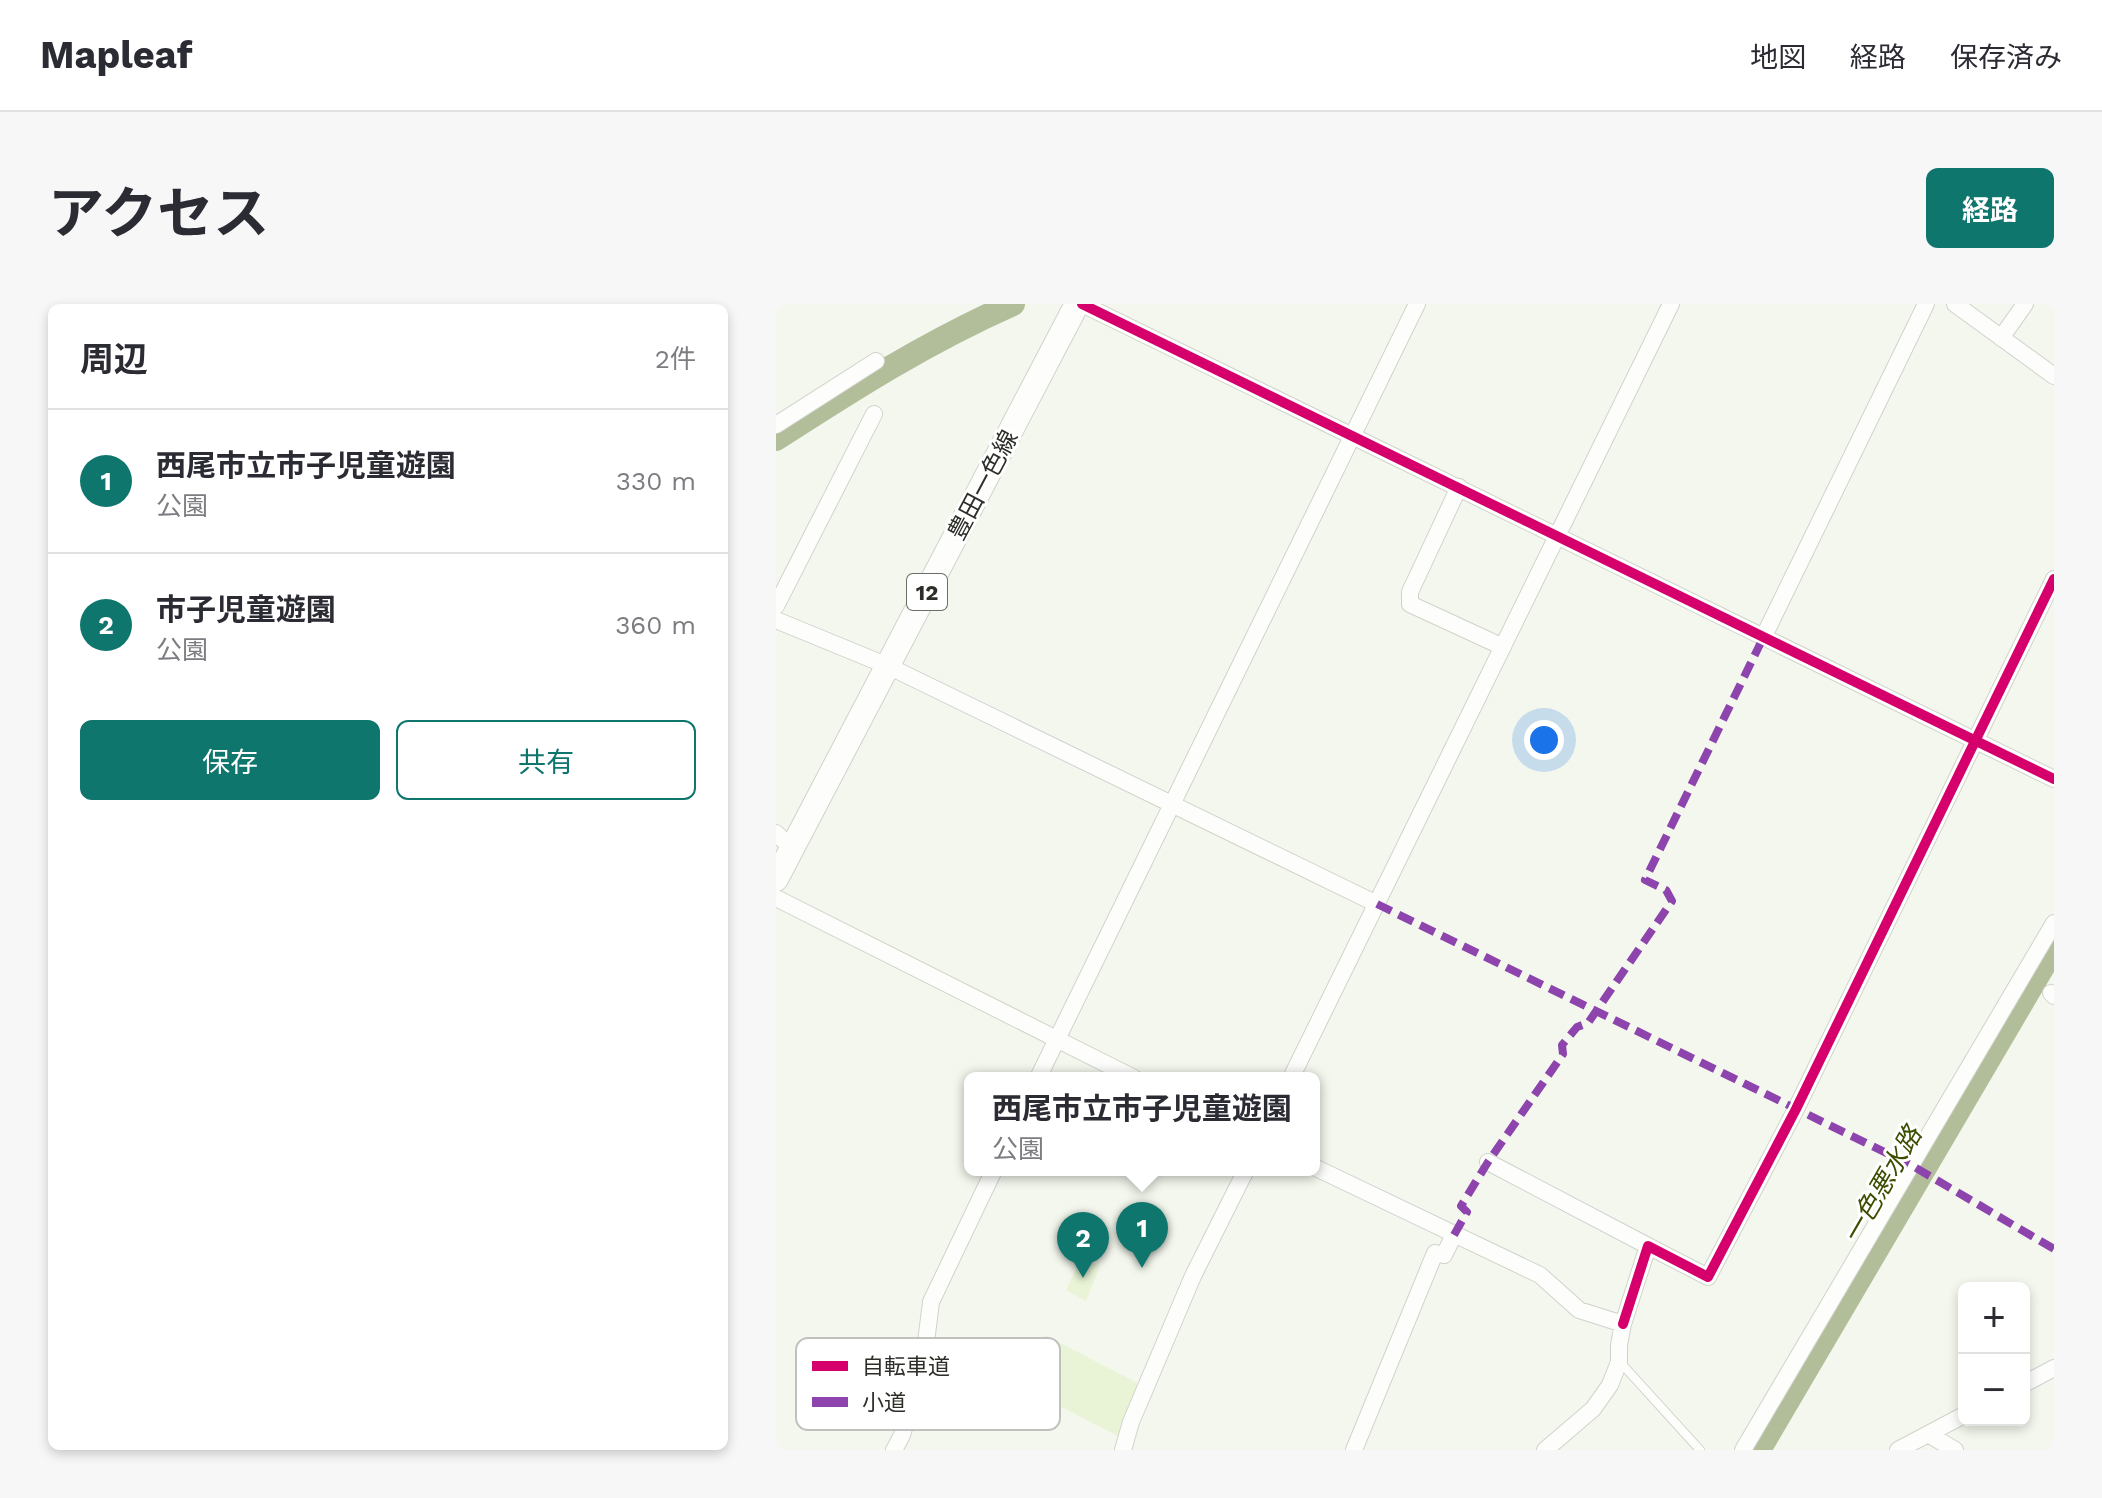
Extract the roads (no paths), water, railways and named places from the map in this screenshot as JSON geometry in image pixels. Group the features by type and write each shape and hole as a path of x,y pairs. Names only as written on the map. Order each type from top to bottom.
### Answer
{"main road":[{"name":"豊田一色線","path":"776,879 784,841 888,666 1080,304"}],"street":[{"path":"1080,304 2054,779"},
{"path":"1041,1072 1417,304"},
{"path":"1294,1072 1671,304"},
{"path":"1764,636 1926,304"},
{"path":"1955,304 2054,376"},
{"path":"2001,338 2025,304"},
{"path":"776,425 876,361"},
{"path":"776,606 874,414"},
{"path":"1459,487 1410,592 1410,604 1503,647"},
{"path":"1488,1162 1708,1277 1796,1109 2054,579"},
{"path":"776,620 888,666 1377,904"},
{"path":"776,898 1122,1072"},
{"path":"1743,1450 2054,923"},
{"path":"1320,1170 1540,1275 1579,1310 1623,1324"},
{"path":"926,1338 931,1302 991,1176"},
{"path":"1123,1450 1131,1422 1193,1276 1243,1176"},
{"path":"1354,1450 1435,1253 1444,1255 1454,1235"},
{"path":"1545,1450 1593,1409 1610,1385 1619,1362 1623,1324 1648,1246"},
{"path":"2030,1381 2054,1368"},
{"path":"1898,1450 1958,1418"},
{"path":"894,1450 904,1430"},
{"path":"1928,1434 1955,1450"}],"lane":[{"path":"1619,1362 1700,1450"}],"waterway":[{"path":"776,439 921,350 1013,304"},
{"name":"一色悪水路","path":"1759,1450 2054,948"}],"place":[{"name":"西尾市立市子児童遊園","path":"1142,1268"},
{"name":"市子児童遊園","path":"1083,1278"}]}
